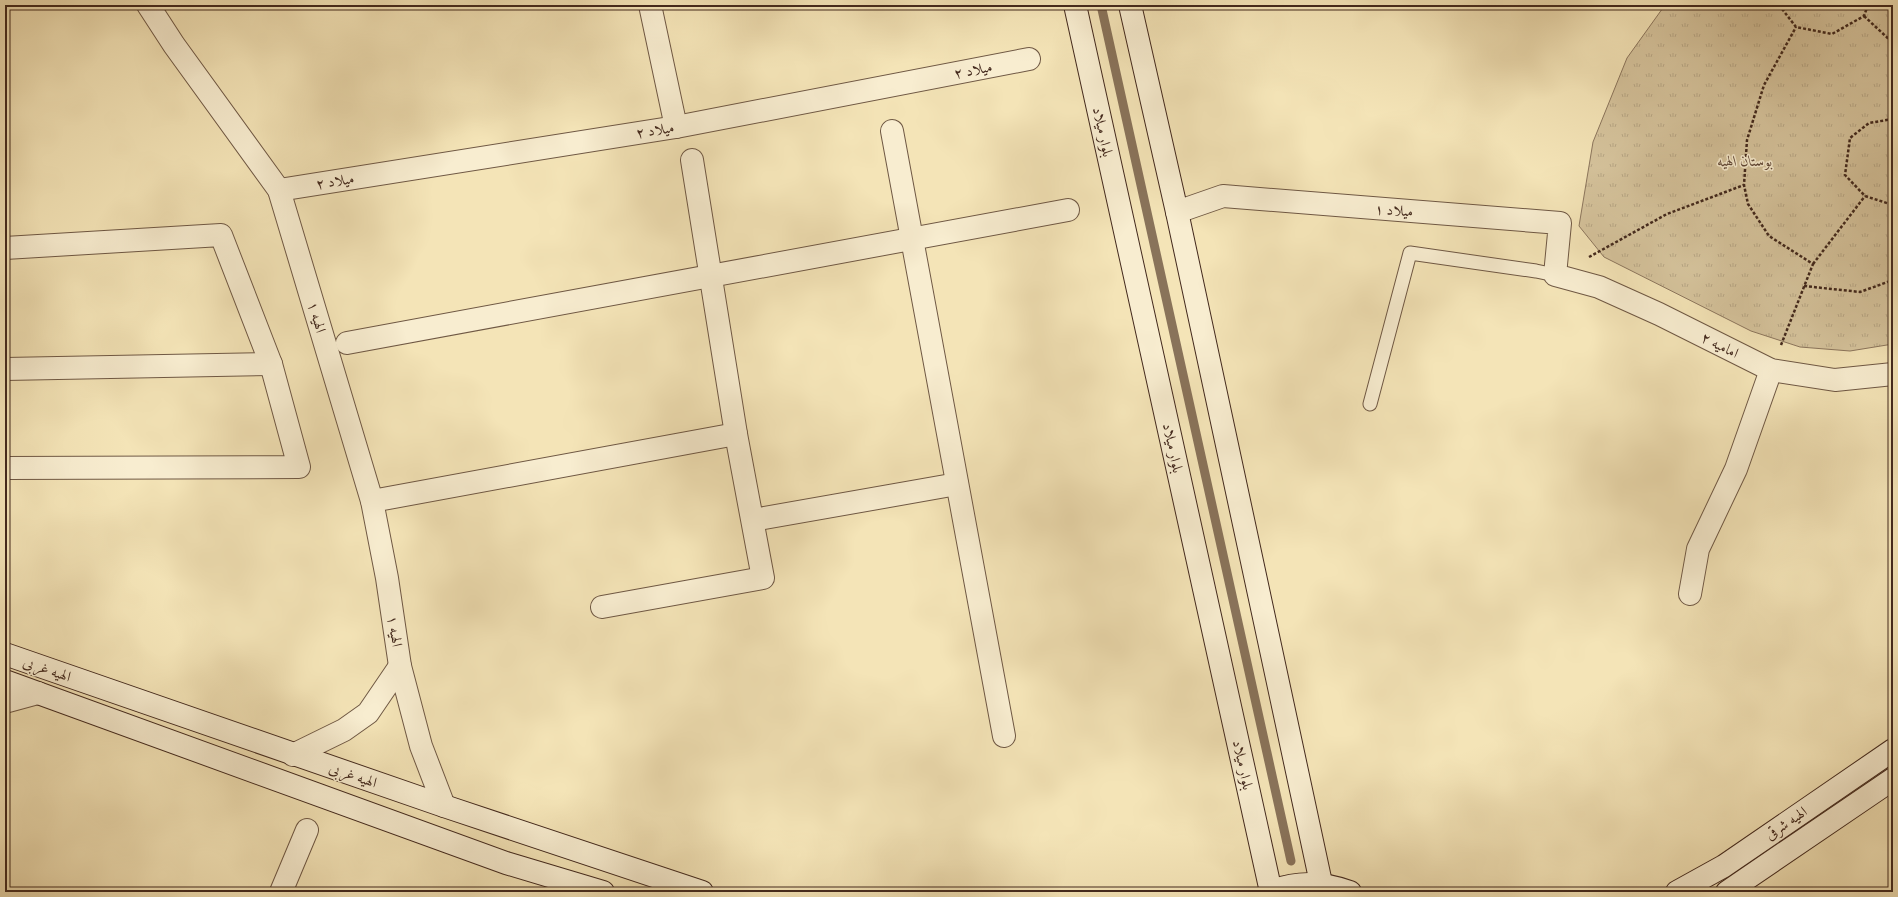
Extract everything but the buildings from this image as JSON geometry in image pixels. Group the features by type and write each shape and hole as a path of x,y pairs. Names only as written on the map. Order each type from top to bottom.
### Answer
{"street":[{"name":"الهیه ۱","path":"148,5 174,45 279,190 372,500 387,578 400,666 421,746 444,806"},
{"path":"650,5 676,127"},
{"name":"بلوار میلاد","path":"1075,5 1270,892"},
{"path":"1130,5 1321,884"},
{"name":"میلاد ۲","path":"279,190 676,127 1029,59"},
{"path":"892,131 1004,736"},
{"path":"602,607 763,578 736,434 692,160"},
{"name":"میلاد ۱","path":"1176,212 1223,196 1560,222 1554,275"},
{"path":"347,343 1068,210"},
{"path":"5,248 221,235 271,364 299,467 5,468"},
{"name":"امامیه ۲","path":"1554,275 1599,287 1659,314 1771,370 1835,380 1893,374"},
{"path":"5,369 271,364"},
{"path":"1690,594 1698,549 1736,469 1771,370"},
{"path":"372,500 736,434"},
{"path":"753,520 957,484"},
{"name":"الهیه غربی","path":"5,654 293,755 702,892"},
{"path":"293,755 344,730 368,713 400,666"},
{"name":"الهیه غربی","path":"5,681 506,863 603,892"},
{"path":"5,702 38,693"},
{"name":"الهیه شرقی","path":"1677,892 1724,866 1893,750"},
{"name":"الهیه شرقی","path":"1727,892 1893,779"},
{"path":"281,892 307,830"},
{"path":"1270,892 1295,884 1321,884 1350,892"}],"lane":[{"path":"1370,404 1410,253 1536,270 1554,275"}],"path":[{"path":"1779,5 1796,27 1832,34 1864,16 1868,5"},
{"path":"1864,16 1893,43"},
{"path":"1796,27 1764,85 1747,140 1744,184 1748,204 1769,236 1813,264"},
{"path":"1893,119 1869,123 1850,138 1845,175 1865,196 1893,205"},
{"path":"1554,275 1667,214 1744,184"},
{"path":"1771,370 1813,264 1865,196"},
{"path":"1804,286 1860,292 1893,280"}],"green space":[{"name":"بوستان الهیه","path":"1665,5 1893,5 1893,344 1850,351 1800,347 1751,331 1604,257 1579,226 1593,142 1627,58"}],"waterway":[{"path":"1101,5 1291,861"}]}
